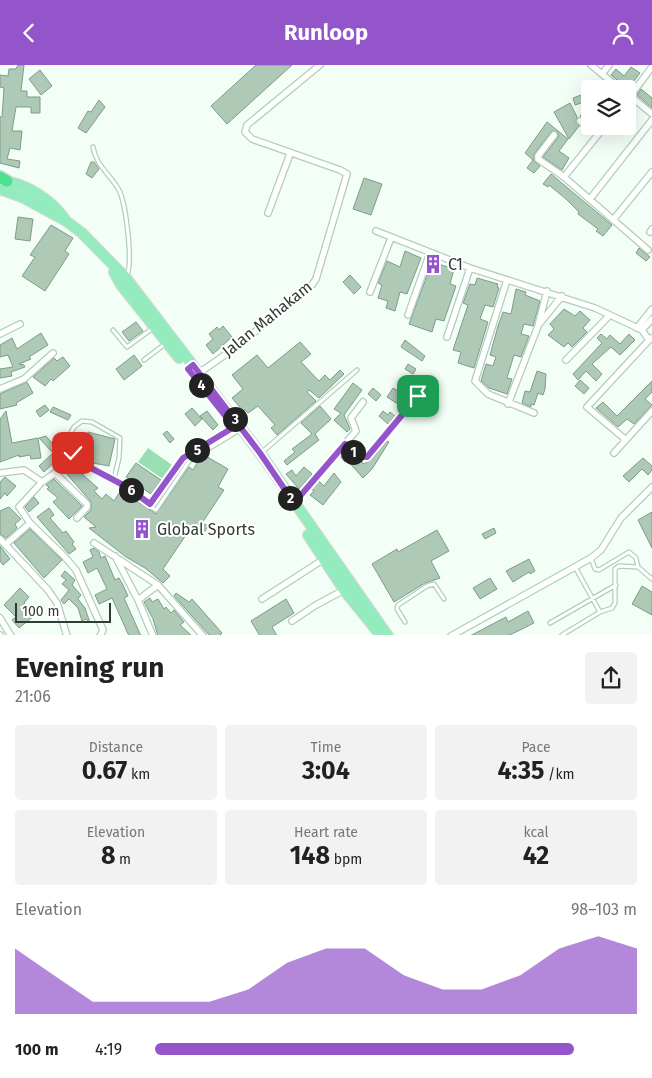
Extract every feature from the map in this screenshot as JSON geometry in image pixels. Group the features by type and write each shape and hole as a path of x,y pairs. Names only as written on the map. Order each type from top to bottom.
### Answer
{"main road":[{"path":"2,182 19,184 49,201 59,209 66,221 82,233 109,263 126,278 236,429 344,590 380,635"},
{"path":"109,263 121,285 154,327 193,369 260,453 380,635"}],"street":[{"name":"Jalan Mahakam","path":"193,369 239,345 312,285 316,279 348,177 340,170 290,154 252,139 248,137 245,128 320,65"},
{"path":"591,65 609,80"},
{"path":"602,74 609,65"},
{"path":"636,87 652,67"},
{"path":"636,103 652,114"},
{"path":"590,199 652,120"},
{"path":"554,135 538,159 564,177 648,250"},
{"path":"564,177 598,135"},
{"path":"268,213 290,154"},
{"path":"613,220 652,172"},
{"path":"376,231 470,268 562,296 640,329 651,338 587,407 626,440"},
{"path":"370,292 391,238"},
{"path":"408,315 430,253"},
{"path":"447,337 470,268"},
{"path":"507,280 475,381 488,394 508,404 534,413"},
{"path":"508,404 538,326 547,291"},
{"path":"538,326 562,296"},
{"path":"640,329 652,309"},
{"path":"566,360 609,316"},
{"path":"640,329 652,319"},
{"path":"0,334 20,324"},
{"path":"0,389 24,379 54,353"},
{"path":"345,444 360,457 367,457 418,396"},
{"path":"294,503 356,431 351,418 363,403"},
{"path":"614,453 652,411"},
{"path":"0,473 24,470 42,482"},
{"path":"77,518 87,507 85,502 57,473 54,473 42,482 19,507 30,523 76,570 103,630 100,635"},
{"path":"451,635 591,558 601,550 621,518 652,487"},
{"path":"5,545 30,523"},
{"path":"0,539 48,590 57,603 67,635"},
{"path":"94,543 158,585 203,635"},
{"path":"114,555 138,600 153,635"},
{"path":"262,599 324,559"},
{"path":"138,600 158,585"},
{"path":"292,621 344,590"},
{"path":"0,618 11,635"}],"lane":[{"path":"93,147 96,162 114,183 122,196 129,263 126,278"},
{"path":"113,330 127,347 154,327"},
{"path":"144,360 167,343"},
{"path":"260,453 357,370"},
{"path":"114,479 120,438 92,422 82,421 69,434 73,453 89,467 114,479 156,510 183,469 193,458 236,429"},
{"path":"150,504 183,458 236,429"},
{"path":"190,454 193,458"},
{"path":"178,466 183,469"},
{"path":"591,558 597,570 629,552 636,558 638,567 652,579"},
{"path":"616,561 619,566"},
{"path":"619,566 638,567"},
{"path":"562,635 600,612 614,607 617,596 614,572 619,566"},
{"path":"575,567 591,599 600,612"},
{"path":"405,622 398,609 398,605 427,586 434,584 444,599"},
{"path":"550,623 616,585"}],"green space":[{"path":"148,448 172,465 163,479 138,462"}],"building":[{"path":"18,65 24,65 21,91 27,91 27,97 40,97 40,113 31,113 31,107 16,107 12,131 22,131 20,150 10,148 7,159 20,161 19,168 0,163 0,117 2,117 4,88 0,87 0,75 8,76 9,69 16,69"},
{"path":"256,65 292,65 227,124 211,106"},
{"path":"631,67 640,73 635,80 617,80 611,75 616,69 624,76"},
{"path":"40,70 52,86 41,95 29,79"},
{"path":"641,89 652,98 652,108 637,95"},
{"path":"581,95 581,103 575,105 573,98"},
{"path":"99,100 105,107 86,133 78,128 88,111 91,112"},
{"path":"570,103 579,126 569,139 554,112"},
{"path":"547,122 568,139 559,151 569,158 562,170 543,157 559,136 557,132 552,131 534,154 534,161 540,166 534,173 527,168 533,160 525,153"},
{"path":"91,162 94,162 99,169 92,178 86,174"},
{"path":"551,174 612,225 603,236 596,231 598,229 578,214 579,212 566,199 549,185 548,187 543,184"},
{"path":"364,178 382,184 371,215 353,209"},
{"path":"18,217 33,219 30,241 15,239"},
{"path":"51,225 73,238 65,251 69,254 45,291 22,276 35,257 30,255"},
{"path":"639,248 650,257 646,261 636,253"},
{"path":"405,251 421,258 407,294 400,292 395,311 386,308 388,301 378,298 382,285 378,283 387,261 400,267"},
{"path":"432,262 454,269 450,284 456,286 444,321 436,319 432,332 409,324"},
{"path":"350,275 361,287 354,294 343,282"},
{"path":"477,278 498,284 497,287 499,288 493,307 485,305 480,319 488,322 474,368 458,363 461,352 453,350 468,305 463,303 470,284 475,285"},
{"path":"516,289 526,292 525,295 540,301 533,326 524,324 521,334 529,336 521,357 514,355 507,378 512,379 507,394 489,388 481,381 486,364 493,366 496,357 490,355 498,326 503,312 511,314"},
{"path":"564,309 575,316 580,311 590,320 583,328 587,332 572,347 568,343 564,347 548,335 554,329 550,324"},
{"path":"136,322 143,331 129,341 122,332"},
{"path":"223,326 232,337 213,354 206,345 213,339 209,334 217,327 219,330"},
{"path":"41,333 48,345 29,357 31,359 19,364 25,367 11,372 12,376 0,378 0,369 13,367 8,355 0,357 0,345 12,338 17,349"},
{"path":"601,334 607,339 610,335 620,344 629,334 635,340 620,355 611,347 592,364 602,374 596,381 586,371 578,380 573,374 602,343 597,338"},
{"path":"405,340 425,356 422,361 401,347"},
{"path":"300,342 311,354 301,362 319,381 325,375 330,380 340,370 344,374 319,398 309,390 307,392 316,401 277,435 271,428 275,425 258,406 248,413 245,410 243,411 232,398 243,389 232,375 257,355 268,368"},
{"path":"134,355 142,366 124,380 116,369"},
{"path":"63,357 70,366 53,381 51,379 45,386 33,377 54,358 57,361"},
{"path":"408,364 416,369 413,374 405,369"},
{"path":"537,371 546,374 545,389 543,395 538,393 534,405 531,404 531,407 522,403 525,391 530,392"},
{"path":"580,380 589,388 584,394 575,386"},
{"path":"652,381 652,392 645,399 652,405 634,424 627,419 618,427 596,408 603,402 617,416"},
{"path":"27,382 33,393 16,403 17,405 0,409 0,394"},
{"path":"353,383 362,390 344,415 350,429 347,432 334,420 341,413 334,409"},
{"path":"373,388 381,395 376,401 368,394"},
{"path":"393,388 404,395 398,404 387,397"},
{"path":"45,405 49,410 40,417 36,411"},
{"path":"320,406 331,419 315,434 319,440 287,465 284,461 295,452 292,449 312,434 301,423"},
{"path":"53,407 71,415 68,420 50,412"},
{"path":"192,408 202,419 195,426 185,414"},
{"path":"6,411 12,443 38,438 41,458 31,459 30,455 19,457 19,455 0,462 0,419"},
{"path":"207,411 218,425 213,430 200,416"},
{"path":"383,411 388,415 390,412 395,416 388,424 379,416"},
{"path":"167,431 174,439 170,443 163,434"},
{"path":"88,432 115,439 109,466 88,462 83,458"},
{"path":"46,436 57,449 59,448 64,453 44,472 39,466 53,453 39,438"},
{"path":"387,441 389,442 372,469 363,478 347,460 345,462 340,456 345,450 364,464 371,460"},
{"path":"204,455 228,469 218,487 224,490 202,523 208,526 205,531 192,526 163,569 170,576 163,583 89,528 96,527 84,517 91,510 91,502 61,467 67,461 98,488 94,491 102,499 106,494 114,501 121,490 156,514 189,467 193,470"},
{"path":"643,458 652,466 652,470 648,475 642,469 629,482 623,476"},
{"path":"136,463 161,480 151,494 126,477"},
{"path":"304,467 312,474 299,489 286,474 292,470 296,476"},
{"path":"334,473 341,482 323,505 310,495 314,491 311,489 319,481 324,486"},
{"path":"5,477 16,486 7,496 5,493 0,499 0,482"},
{"path":"54,479 82,506 69,519 53,502 58,498 47,489 49,487 46,485"},
{"path":"34,497 39,503 29,512 25,507"},
{"path":"9,507 21,519 15,524 17,528 6,538 0,534 0,511"},
{"path":"49,508 54,515 50,518 63,533 66,531 74,542 72,544 76,549 69,554 37,517"},
{"path":"652,512 652,548 638,520"},
{"path":"494,528 496,533 485,539 482,534"},
{"path":"30,529 62,560 44,578 14,543"},
{"path":"437,530 449,551 431,561 440,578 425,583 394,602 372,564 397,549 398,552"},
{"path":"0,546 10,559 3,565 0,561"},
{"path":"94,548 99,552 101,558 105,556 115,580 119,578 122,583 128,596 124,598 141,635 129,635 112,598 99,604 95,595 107,589 97,568 88,573 83,562 93,557 90,550"},
{"path":"529,559 535,571 530,574 529,572 513,582 506,571"},
{"path":"65,571 75,580 72,585 81,595 78,599 85,608 90,623 86,619 82,621 78,608 69,599 64,604 61,600 69,590 62,584 66,580 61,576"},
{"path":"490,578 497,589 480,599 473,588"},
{"path":"642,586 652,592 652,615 632,604"},
{"path":"20,588 29,597 24,603 34,616 19,628 12,620 16,617 4,605"},
{"path":"176,593 189,602 192,599 222,633 220,635 209,635 174,596"},
{"path":"150,598 152,602 158,599 164,609 166,607 171,613 174,610 184,622 180,625 191,635 158,635 153,619 144,602"},
{"path":"286,599 294,613 272,627 276,635 259,635 251,621"},
{"path":"528,611 534,623 509,635 472,635 506,617 508,622"}],"place":[{"name":"C1","path":"433,264"},
{"name":"Global Sports","path":"142,529"}],"route":[{"path":"73,453 89,467 114,479 150,504 183,458 234,427 188,369 193,365 225,405 294,503 345,444 360,457 367,457 418,396"}]}
